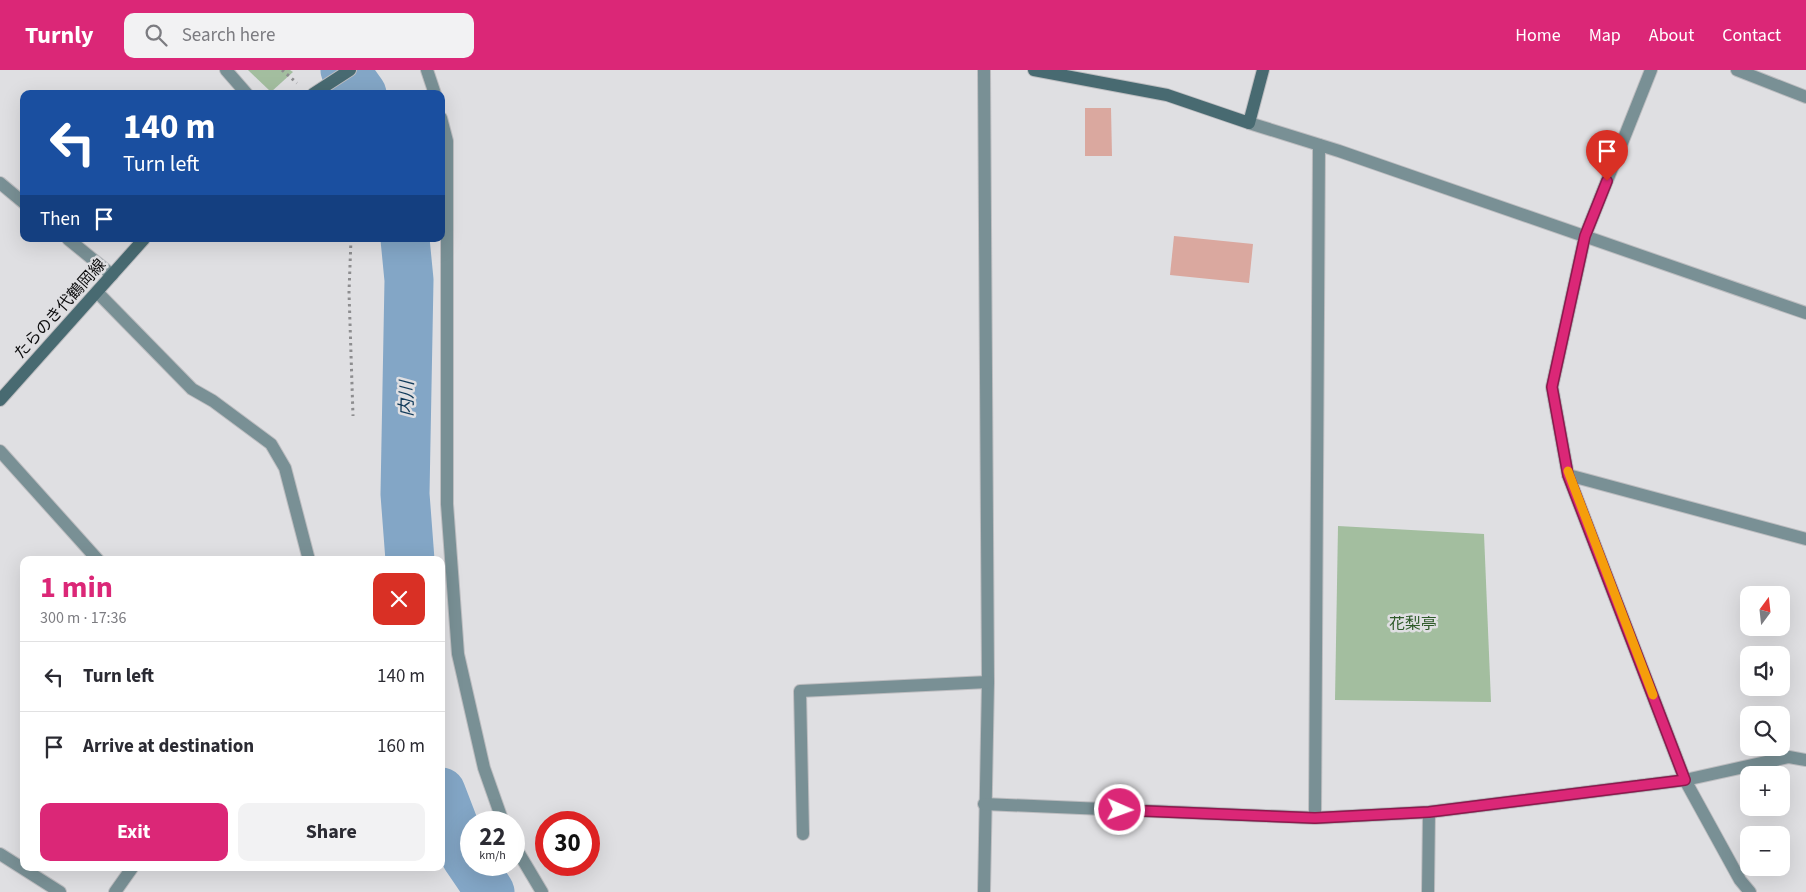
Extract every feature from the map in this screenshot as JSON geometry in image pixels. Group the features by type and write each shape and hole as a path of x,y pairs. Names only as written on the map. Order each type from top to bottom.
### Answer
{"main road":[{"path":"319,90 350,70"},
{"path":"1034,70 1167,95 1249,123 1263,70"},
{"name":"たらのき代鶴岡線","path":"0,400 141,242"}],"street":[{"path":"226,70 244,90"},
{"path":"427,70 434,90"},
{"path":"984,70 988,682 984,804 984,892"},
{"path":"1651,70 1585,236 1552,387 1568,475 1685,780 1740,880 1750,892"},
{"path":"1737,70 1806,97"},
{"path":"1249,123 1319,145 1806,313"},
{"path":"445,133 447,141 447,504 458,654 484,768 499,811"},
{"path":"1315,818 1319,145"},
{"path":"0,183 20,200"},
{"path":"72,242 112,275"},
{"path":"97,292 192,389 213,401 271,444 285,468 308,556"},
{"path":"0,450 94,556"},
{"path":"1568,475 1806,539"},
{"path":"804,834 800,690 988,682"},
{"path":"984,804 1315,818 1429,812 1685,780 1789,757 1806,760"},
{"path":"1428,892 1429,812"},
{"path":"0,854 20,867"},
{"path":"525,863 542,892"},
{"path":"27,871 60,892"},
{"path":"115,892 130,871"}],"path":[{"path":"351,242 350,292 353,416"}],"green space":[{"path":"248,70 290,70 293,72 273,90 269,90"},
{"name":"花梨亭","path":"1338,526 1484,534 1491,702 1335,700"}],"building":[{"path":"1085,108 1111,108 1112,156 1085,156"},
{"path":"1174,236 1253,244 1249,283 1170,275"}],"waterway":[{"name":"内川","path":"345,70 359,90"},
{"name":"内川","path":"405,242 409,280 405,494 410,556"},
{"name":"内川","path":"445,802 466,857 490,892"}],"slow traffic":[{"path":"1568,471 1653,695"}],"route":[{"path":"1120,810 1315,818 1429,812 1685,780 1568,475 1552,387 1585,236 1607,181"}]}
